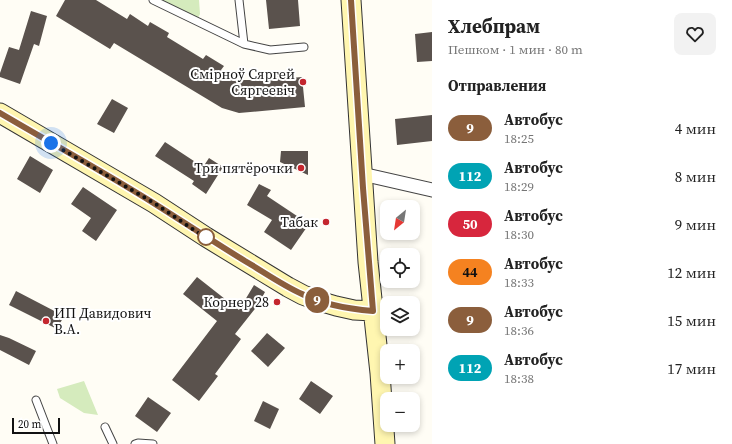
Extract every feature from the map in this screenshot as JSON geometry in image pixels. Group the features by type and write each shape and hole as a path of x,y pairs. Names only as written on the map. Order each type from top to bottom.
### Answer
{"main road":[{"path":"351,0 362,174 386,444"},
{"path":"0,113 154,203 206,238 288,287 304,295 330,304 354,310 373,311"}],"street":[{"path":"362,174 432,190"}],"lane":[{"path":"153,0 244,44 270,50 304,47"},
{"path":"239,0 244,44"},
{"path":"36,400 53,444"},
{"path":"105,427 113,444"},
{"path":"135,444 154,444"}],"green space":[{"path":"153,0 199,0 200,14 198,18"},
{"path":"84,381 98,415 84,413 60,398 57,389"}],"building":[{"path":"65,0 96,0 127,19 130,14 148,26 150,22 169,33 167,37 203,59 206,55 224,66 221,70 237,80 258,80 258,75 279,73 279,79 302,77 305,107 239,113 222,108 114,43 110,49 56,16"},
{"path":"266,0 298,0 300,26 269,29"},
{"path":"31,11 47,16 39,46 34,44 20,84 0,77 0,73 9,47 19,50"},
{"path":"432,32 432,61 417,62 415,34"},
{"path":"112,99 128,108 114,133 97,124"},
{"path":"432,115 432,141 397,145 395,119"},
{"path":"165,142 203,167 209,158 223,167 206,194 192,184 194,181 155,156"},
{"name":"Три пятёрочки","path":"281,151 308,151 308,175 280,162"},
{"path":"30,156 53,170 40,193 17,179"},
{"path":"259,184 271,190 267,196 309,224 291,250 264,232 272,220 247,205"},
{"path":"83,187 117,210 96,241 82,231 91,218 71,204"},
{"path":"197,277 239,310 254,285 265,292 258,305 235,334 241,339 215,374 218,376 199,401 172,380 217,321 183,294"},
{"path":"16,291 64,316 57,329 9,305"},
{"path":"267,333 285,348 268,367 251,351"},
{"path":"0,335 36,351 29,365 0,350"},
{"path":"311,381 333,396 320,414 299,399"},
{"path":"148,397 171,413 157,432 135,416"},
{"path":"263,401 279,409 270,429 254,421"}],"bus line":[{"name":"9","path":"0,113 154,203 206,238 288,287 319,301 336,306 354,310 373,311 368,262 351,0"}],"place":[{"name":"Смірноў Сяргей Сяргеевіч","path":"303,82"},
{"name":"Три пятёрочки","path":"301,168"},
{"name":"Табак","path":"326,222"},
{"name":"Корнер 28","path":"277,302"},
{"name":"ИП Давидович В.А.","path":"46,321"}],"route":[{"path":"51,143 154,203 206,237"}]}
